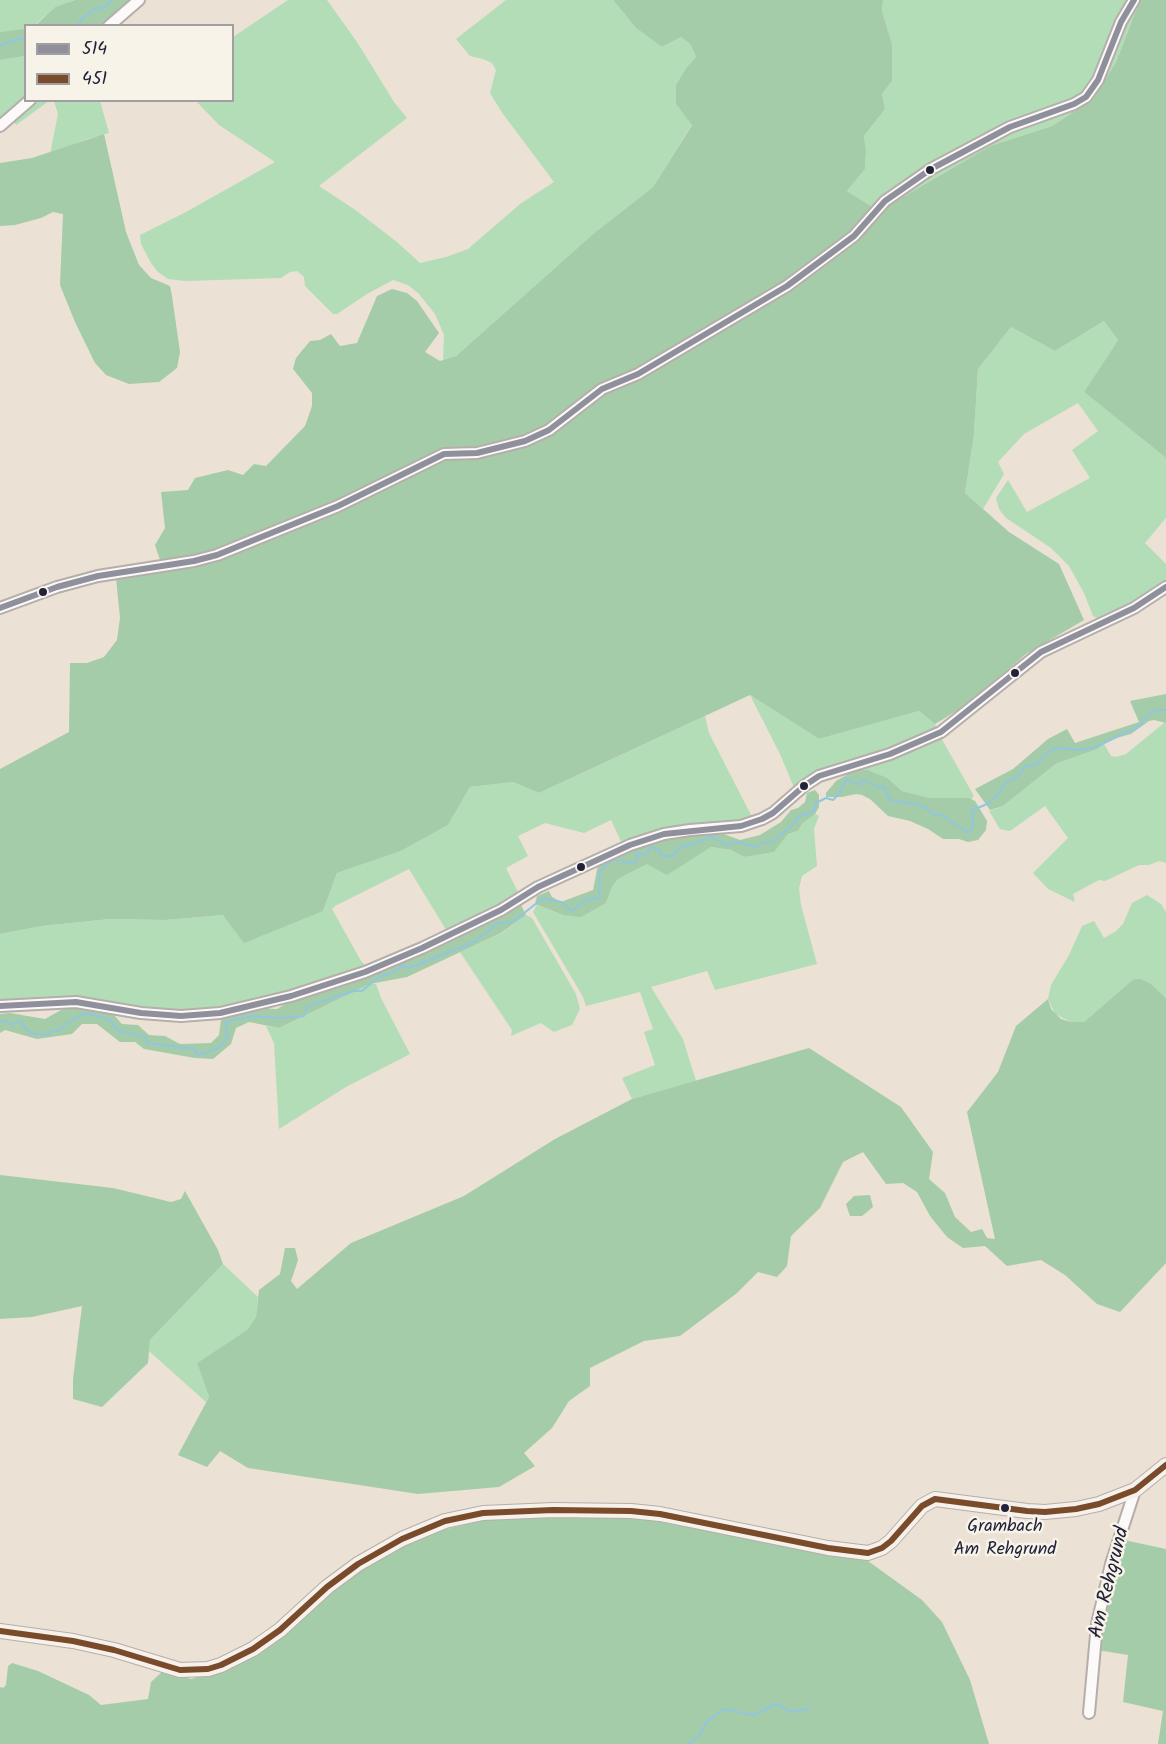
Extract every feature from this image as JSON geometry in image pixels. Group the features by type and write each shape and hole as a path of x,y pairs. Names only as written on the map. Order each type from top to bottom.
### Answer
{"street":[{"path":"111,24 139,0"},
{"path":"0,608 57,587 98,576 194,561 217,555 338,506 444,454 477,453 525,441 549,430 602,388 638,374 787,286 854,236 885,201 931,169 1010,126 1074,104 1086,97 1098,80 1121,22 1134,0"},
{"path":"0,126 28,102"},
{"path":"0,1005 76,1002 141,1013 181,1016 220,1013 291,996 365,972 501,910 538,887 621,848 664,834 741,826 762,819 774,813 804,786 819,776 890,754 942,732 1041,652 1134,608 1166,586"},
{"path":"0,1631 73,1641 180,1670 201,1670 222,1665 253,1649 280,1630 327,1587 358,1564 402,1539 445,1521 483,1513 553,1510 631,1511 660,1514 828,1548 868,1553 882,1548 922,1506 935,1499 1045,1512 1087,1507 1135,1490 1166,1465"},
{"name":"Am Rehgrund","path":"1089,1713 1097,1624 1111,1564 1135,1490"}],"green space":[{"path":"0,0 75,0 55,7 36,24 24,24 24,29 0,32"},
{"path":"75,0 134,0 106,24 37,24 55,7"},
{"path":"288,0 327,0 407,118 319,186 354,209 420,263 468,249 520,204 554,182 490,93 496,70 492,63 470,56 456,39 506,0 613,0 636,28 662,47 681,37 691,45 696,57 687,67 676,104 692,124 653,187 593,234 456,356 443,360 444,335 435,314 419,294 408,285 393,280 337,314 333,314 305,286 304,277 297,271 290,272 281,278 185,281 168,279 151,263 141,244 140,235 275,162 219,125 197,102 234,102 234,36"},
{"path":"613,0 883,0 882,11 892,44 892,81 882,94 885,109 864,136 865,169 847,191 879,211 990,146 1052,126 1093,99 1116,62 1140,0 1166,0 1166,458 1084,392 1118,340 1104,321 1055,351 1011,327 978,369 974,435 965,493 1009,532 1059,564 1084,620 1026,654 968,704 935,724 919,711 819,739 750,695 539,793 513,782 470,787 448,825 401,851 337,873 323,911 244,943 223,915 165,920 110,919 42,926 0,934 0,769 69,732 70,663 87,663 104,657 117,640 120,618 116,578 163,569 155,545 165,528 161,492 188,490 195,478 228,470 243,475 254,464 266,466 305,426 312,406 312,393 293,369 296,358 310,341 320,340 331,334 340,346 357,343 377,296 392,289 407,293 417,301 439,333 425,352 440,361 456,356 593,234 653,187 692,125 676,104 676,85 696,57 691,45 681,37 662,47 636,28"},
{"path":"883,0 1140,0 1116,62 1093,99 1052,126 990,146 879,211 847,191 865,169 864,136 885,109 882,94 892,81 892,44 882,11"},
{"path":"24,29 24,56 0,60 0,32"},
{"path":"24,56 24,102 0,123 0,60"},
{"path":"32,102 48,102 16,125 13,120"},
{"path":"54,102 100,102 109,133 50,154 58,114"},
{"path":"104,134 126,232 139,265 151,278 170,286 180,352 177,368 159,382 129,384 106,375 95,363 60,285 63,214 53,212 15,225 0,226 0,163 32,158"},
{"path":"1104,321 1118,340 1084,392 1166,458 1166,518 1145,543 1166,564 1166,583 1154,593 1100,620 1093,616 1084,593 1069,566 1051,548 1006,518 999,509 996,498 1008,480 1027,512 1090,478 1072,450 1098,431 1078,403 1024,434 998,462 1004,474 983,509 965,493 974,435 978,369 1011,327 1055,351"},
{"path":"1166,694 1166,723 1149,721 1131,734 1109,740 1097,749 1057,763 1003,806 990,810 975,789 1013,769 1048,739 1067,729 1075,743 1139,722 1130,701"},
{"path":"750,695 819,739 919,711 935,724 937,730 795,790 780,754"},
{"path":"705,716 709,733 753,819 623,846 611,820 584,833 545,823 518,836 528,856 506,868 519,894 448,933 409,869 332,909 366,966 359,972 218,1011 147,1012 0,1004 0,934 42,926 110,919 165,920 323,911 337,873 401,851 448,825 470,787 513,782 539,793"},
{"path":"1166,723 1166,863 1159,861 1149,865 1139,865 1105,881 1099,880 1073,894 1075,902 1048,889 1033,873 1068,838 1045,806 1010,831 1000,829 989,811 1003,806 1057,763 1104,744 1111,756 1126,754"},
{"path":"940,736 974,796 971,799 930,798 902,791 874,772 860,770 859,766"},
{"path":"868,770 887,778 902,791 930,798 969,798 975,801 987,821 986,830 978,840 968,842 959,839 943,839 910,821 888,816 870,799 862,795 826,797 826,793 836,781 853,771"},
{"path":"815,790 819,795 819,807 815,814 802,824 798,831 788,834 774,852 744,857 731,850 711,847 667,875 647,864 618,879 606,903 581,917 563,915 535,904 537,896 549,891 552,897 561,902 593,890 598,865 640,844 676,835 718,832 740,840 760,835 781,822 791,810 805,802 807,793"},
{"path":"815,814 819,816 814,829 817,866 802,876 799,888 801,905 817,964 715,990 707,971 651,987 683,1039 696,1081 632,1099 622,1078 655,1065 644,1032 653,1029 640,992 586,1006 583,997 533,912 537,905 563,915 606,903 618,879 647,864 701,852 711,847 731,850 744,857 773,852 788,834 798,831 802,824"},
{"path":"1147,895 1161,904 1166,912 1166,998 1151,984 1130,982 1084,1022 1071,1022 1055,1014 1048,999 1051,985 1069,955 1082,926 1094,921 1104,938 1123,924 1132,903"},
{"path":"521,905 526,915 501,933 407,977 370,984 279,1028 249,1022 236,1028 231,1044 213,1059 144,1049 135,1042 120,1042 97,1024 82,1024 72,1034 37,1039 5,1030 0,1033 0,1014 10,1013 45,1019 61,1010 81,1005 113,1014 122,1024 138,1025 149,1035 165,1036 180,1044 211,1043 219,1035 221,1020 235,1013 261,1008 277,1009 290,1001"},
{"path":"526,915 532,918 576,994 580,1009 572,1025 554,1032 541,1023 511,1036 512,1030 460,952 502,933"},
{"path":"1135,979 1151,984 1166,998 1166,1263 1120,1312 1097,1304 1065,1275 1041,1260 1007,1266 985,1246 963,1248 947,1237 930,1216 917,1192 903,1183 886,1184 863,1152 843,1162 820,1208 791,1236 787,1266 777,1277 758,1272 737,1293 680,1336 644,1341 590,1368 590,1386 569,1401 552,1428 524,1453 535,1466 499,1487 418,1494 248,1468 220,1451 207,1467 178,1455 209,1397 197,1363 247,1330 256,1317 259,1290 280,1274 285,1248 295,1248 298,1260 291,1281 297,1289 351,1243 464,1196 555,1139 632,1099 809,1048 901,1107 933,1152 929,1179 945,1193 955,1217 971,1232 982,1229 987,1238 995,1239 967,1112 998,1072 1016,1026 1048,999 1051,1009 1061,1019 1084,1022"},
{"path":"370,984 376,984 410,1054 346,1087 279,1129 274,1043 266,1026 279,1028"},
{"path":"0,1175 113,1188 171,1202 181,1199 185,1191 218,1250 223,1264 150,1340 148,1363 102,1407 73,1399 73,1379 82,1306 32,1317 0,1319"},
{"path":"870,1195 873,1207 862,1216 850,1216 846,1204 854,1196"},
{"path":"223,1264 258,1297 256,1317 247,1330 197,1363 209,1397 206,1402 149,1351 150,1340"},
{"path":"565,1516 645,1519 868,1561 922,1600 942,1622 970,1680 989,1744 0,1744 0,1687 3,1688 6,1685 8,1666 12,1663 38,1671 89,1695 101,1705 148,1699 151,1682 164,1670 191,1679 231,1667 334,1589 382,1556 438,1531 485,1520"},
{"path":"1124,1540 1166,1549 1166,1744 1158,1744 1163,1711 1123,1702 1128,1655 1097,1650 1104,1607"}],"waterway":[{"path":"78,24 93,10 106,6 111,0"},
{"path":"0,46 19,38 24,40"},
{"path":"0,1021 12,1025 19,1021 30,1033 47,1035 52,1031 59,1031 84,1013 109,1019 119,1031 146,1037 147,1043 195,1049 198,1055 217,1049 224,1042 228,1035 225,1023 253,1016 280,1018 304,1016 308,1006 354,991 362,991 379,977 396,971 402,965 409,968 474,942 495,924 513,922 543,898 561,902 572,911 585,900 600,898 599,877 602,869 613,859 629,863 637,861 637,853 646,855 651,847 658,849 661,856 672,856 680,847 694,844 711,836 726,845 737,842 756,847 765,842 772,842 794,824 798,817 814,811 816,803 826,798 833,800 840,793 846,779 860,785 863,779 877,787 884,787 890,800 921,805 969,833 973,826 972,810 985,805 998,795 1006,782 1016,778 1026,766 1035,765 1054,748 1079,750 1096,747 1141,725 1148,714 1166,710"},
{"path":"688,1744 700,1735 705,1724 723,1709 754,1715 775,1704 793,1712 810,1708"}],"transit line":[{"name":"514","path":"0,608 57,587 98,576 194,561 217,555 338,506 444,454 477,453 525,441 549,430 602,389 638,374 787,286 854,236 885,201 931,169 1010,127 1074,104 1086,97 1098,80 1121,22 1134,0"},
{"name":"514","path":"0,1006 76,1002 141,1013 181,1016 220,1013 291,996 365,972 422,948 501,910 538,887 630,845 664,834 741,826 762,819 773,813 819,776 890,754 941,732 1041,652 1134,608 1166,587"},
{"name":"451","path":"0,1631 73,1641 114,1650 180,1670 208,1669 253,1649 280,1630 327,1587 358,1564 402,1539 445,1521 483,1513 553,1510 631,1511 660,1514 828,1548 868,1553 882,1548 891,1541 922,1506 935,1499 1027,1511 1076,1509 1099,1504 1135,1490 1166,1465"}],"place":[{"name":"Grambach Am Rehgrund","path":"1005,1508"}]}
